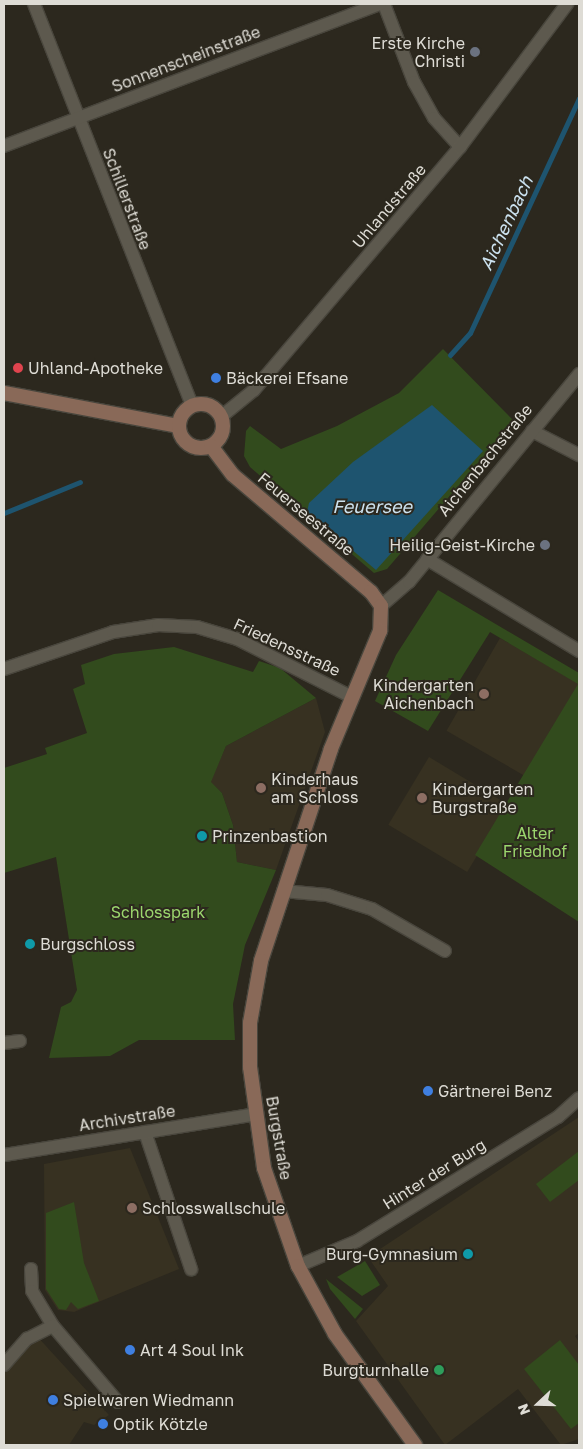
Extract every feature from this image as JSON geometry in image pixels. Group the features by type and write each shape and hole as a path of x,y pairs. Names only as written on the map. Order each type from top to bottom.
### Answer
{"main road":[{"path":"4,393 179,426"},
{"path":"192,405 212,406 222,416 221,436 211,446 189,445 179,426 182,414 192,405"},
{"name":"Feuerseestraße","path":"211,446 233,475 371,592 382,606"},
{"path":"352,697 380,631 382,606"},
{"name":"Burgstraße","path":"352,697 283,891 253,1001 250,1067 264,1168 298,1266 335,1334 415,1445"}],"street":[{"name":"Schillerstraße","path":"34,4 192,405"},
{"name":"Sonnenscheinstraße","path":"4,146 382,4"},
{"path":"382,4 414,82 434,118 460,147"},
{"name":"Uhlandstraße","path":"222,416 254,390 460,147 568,4"},
{"name":"Aichenbachstraße","path":"382,606 427,560 579,374"},
{"path":"532,431 579,455"},
{"path":"427,560 579,651"},
{"name":"Friedensstraße","path":"4,669 113,632 158,625 197,627 237,639 352,697"},
{"path":"283,891 327,895 372,909 445,951"},
{"path":"4,1043 20,1041"},
{"name":"Hinter der Burg","path":"298,1266 357,1241 558,1117 579,1098"},
{"name":"Archivstraße","path":"4,1155 256,1114"},
{"path":"145,1132 190,1269"},
{"path":"31,1269 32,1291 52,1326 118,1402"},
{"path":"4,1365 27,1339 52,1326"}],"shaded area":[{"path":"500,638 579,683 525,776 446,731"},
{"name":"Kinderhaus am Schloss","path":"316,698 325,732 276,870 237,862 233,825 222,793 210,782 226,746"},
{"path":"429,757 508,804 467,872 388,825"},
{"name":"Burg-Gymnasium","path":"579,1117 579,1333 575,1336 579,1342 579,1439 561,1445 518,1389 445,1445 356,1321 388,1286 368,1257"},
{"path":"130,1148 179,1269 74,1312 58,1310 45,1290 44,1164"},
{"path":"35,1334 109,1415 94,1425 84,1422 69,1445 4,1445 4,1363"}],"green space":[{"path":"443,349 514,421 387,569 374,573 250,467 244,456 246,431 250,426 281,449 337,426 399,393"},
{"name":"Alter Friedhof","path":"438,590 579,673 579,922 475,855 578,684 490,632 428,731 375,701 396,655"},
{"name":"Schlosspark","path":"174,647 253,672 259,661 280,668 316,698 226,746 211,782 222,793 233,825 237,862 276,870 245,945 233,1004 235,1040 139,1040 110,1056 49,1058 61,1007 71,1002 77,990 56,857 4,873 4,768 47,754 45,748 87,733 73,689 85,684 81,665 114,654"},
{"path":"579,1151 579,1180 550,1202 536,1184"},
{"path":"74,1202 84,1263 99,1301 78,1309 71,1302 66,1310 59,1309 46,1289 46,1213"},
{"path":"365,1261 380,1285 362,1296 337,1277"},
{"path":"326,1279 363,1309 355,1319 330,1289"},
{"path":"560,1340 579,1365 579,1423 571,1429 524,1369"}],"water":[{"name":"Feuersee","path":"432,405 483,451 376,570 307,512 309,503 353,462"}],"waterway":[{"name":"Aichenbach","path":"450,355 470,333 579,98"},
{"name":"Aichenbach","path":"4,513 80,482"}],"place":[{"name":"Erste Kirche Christi","path":"475,52"},
{"name":"Uhland-Apotheke","path":"18,368"},
{"name":"Bäckerei Efsane","path":"216,378"},
{"name":"Heilig-Geist-Kirche","path":"545,545"},
{"name":"Kindergarten Aichenbach","path":"484,694"},
{"name":"Kinderhaus am Schloss","path":"261,788"},
{"name":"Kindergarten Burgstraße","path":"422,798"},
{"name":"Prinzenbastion","path":"202,836"},
{"name":"Burgschloss","path":"30,944"},
{"name":"Gärtnerei Benz","path":"428,1091"},
{"name":"Schlosswallschule","path":"132,1208"},
{"name":"Burg-Gymnasium","path":"468,1254"},
{"name":"Art 4 Soul Ink","path":"130,1350"},
{"name":"Burgturnhalle","path":"439,1370"},
{"name":"Spielwaren Wiedmann","path":"53,1400"},
{"name":"Optik Kötzle","path":"103,1424"}]}
